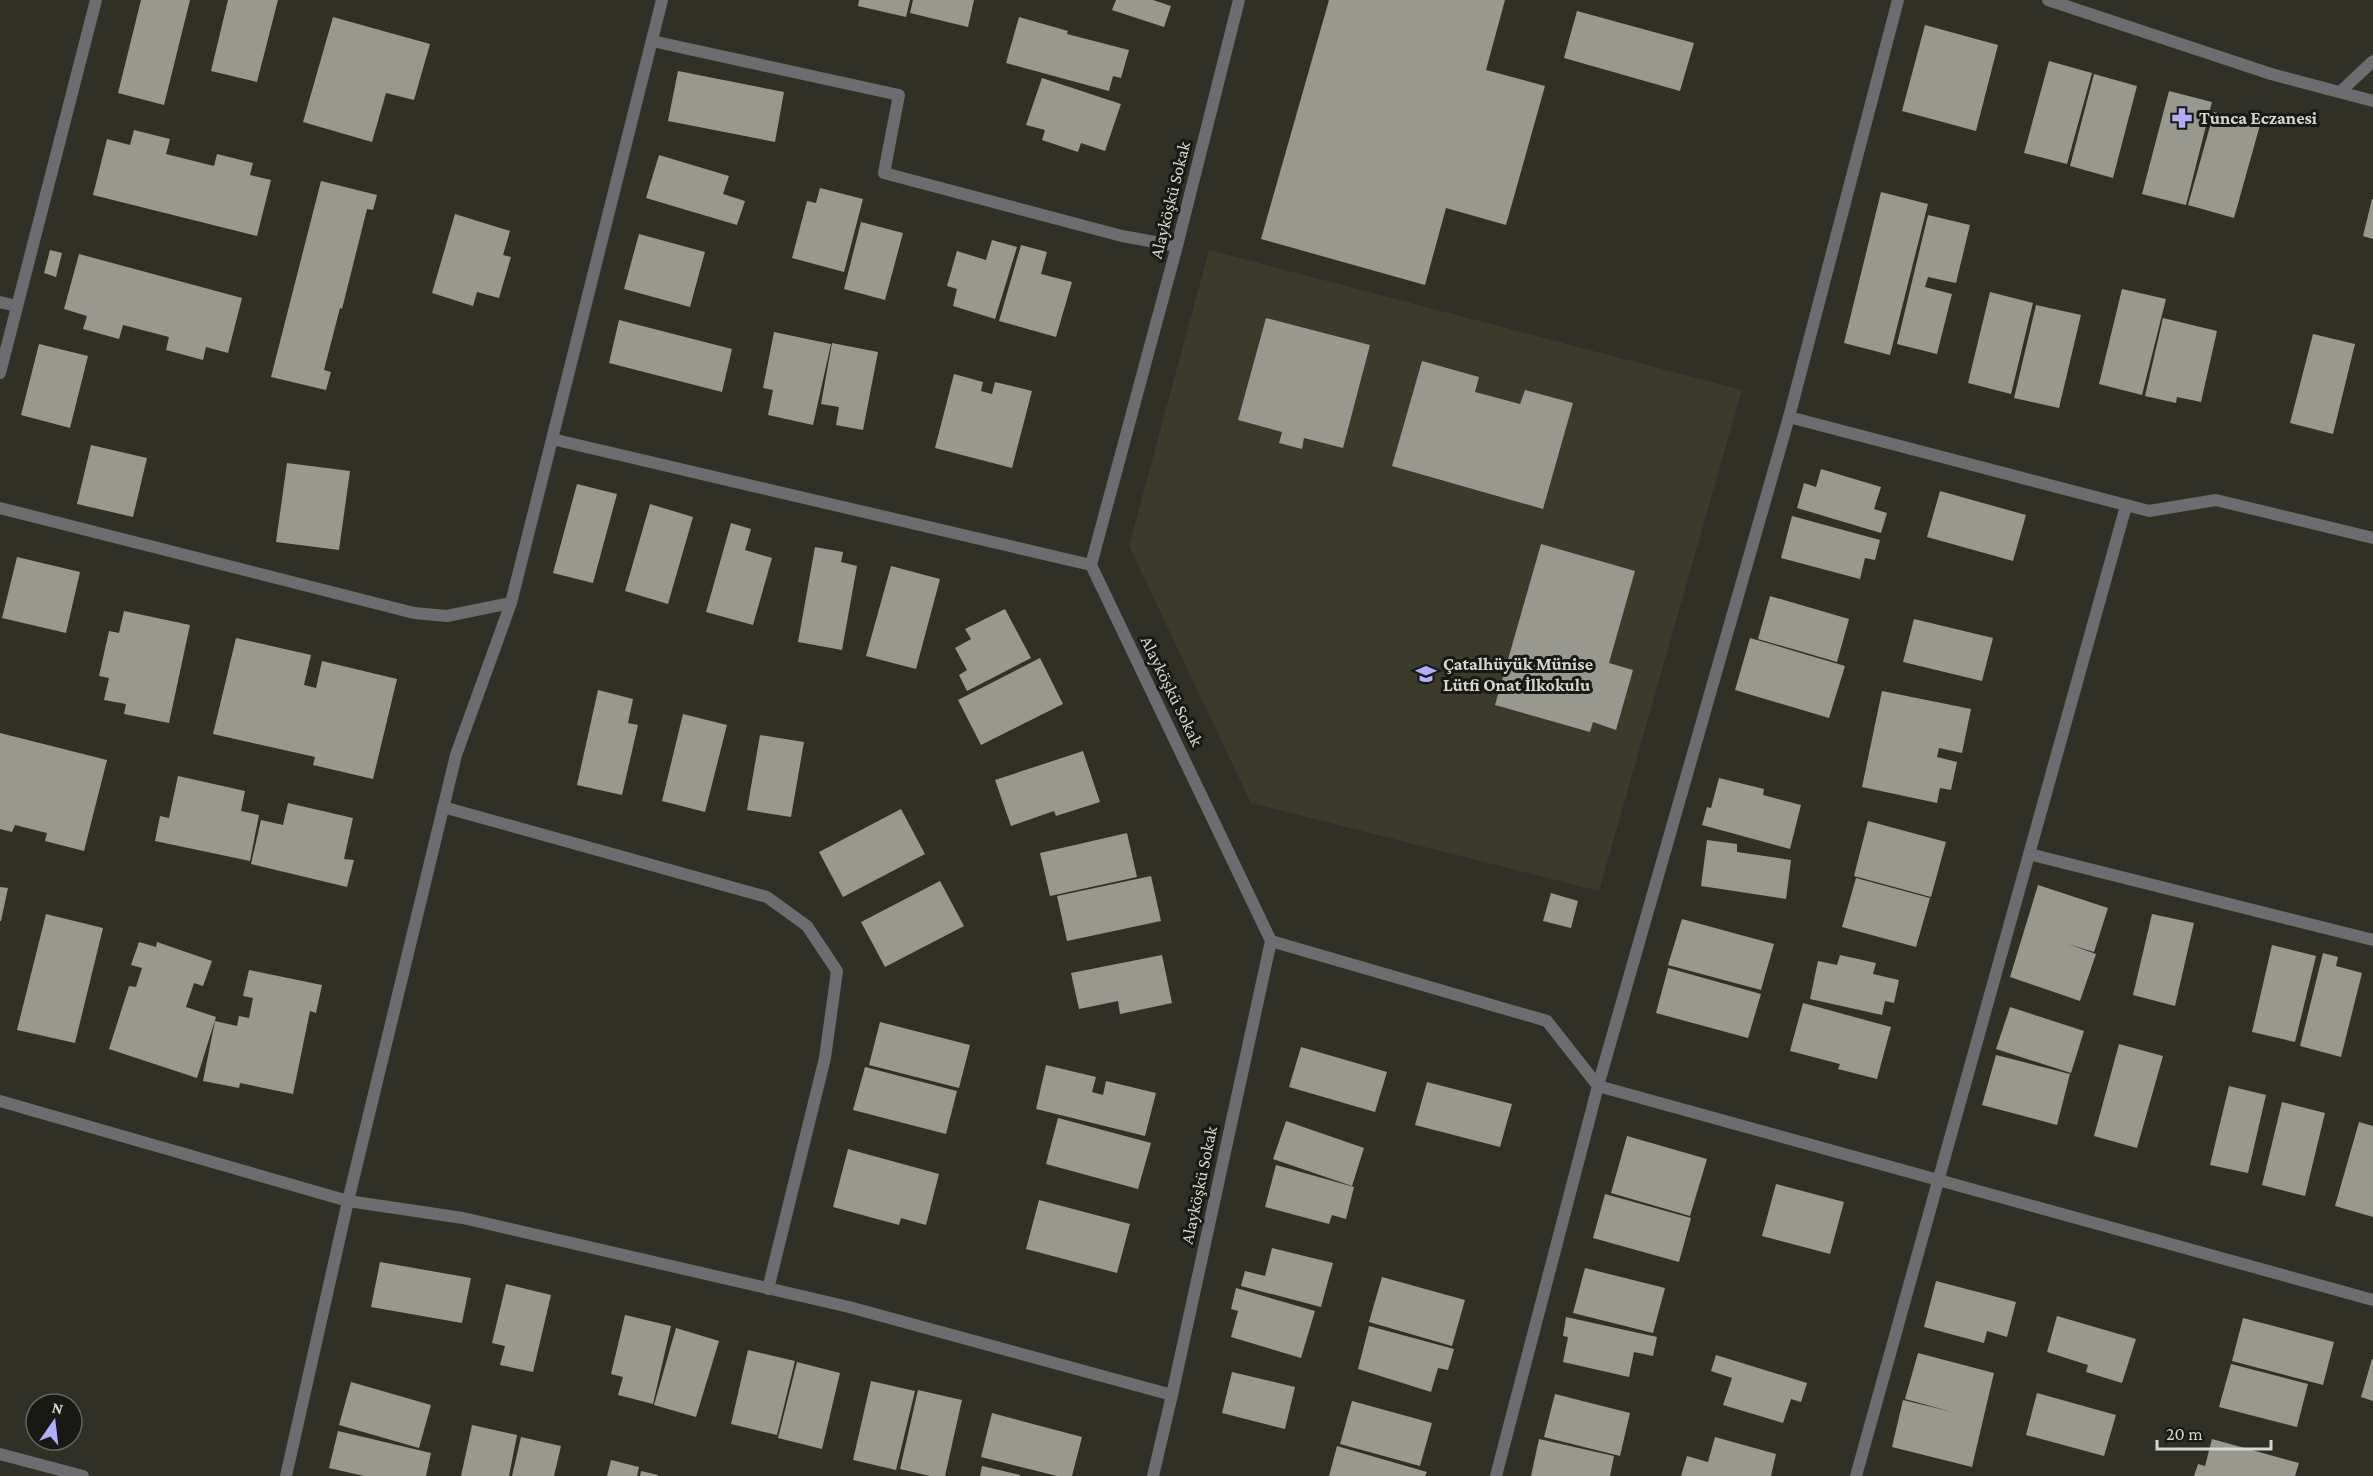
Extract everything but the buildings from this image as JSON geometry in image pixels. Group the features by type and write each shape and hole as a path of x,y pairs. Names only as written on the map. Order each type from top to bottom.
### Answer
{"street":[{"path":"0,373 96,0"},
{"path":"286,1476 348,1202 456,755 511,603 663,0"},
{"name":"Alayköşkü Sokak","path":"1153,1476 1271,941 1091,565 1177,246 1239,0"},
{"path":"1496,1476 1598,1086 1789,417 1898,0"},
{"path":"2048,0 2271,74 2373,101"},
{"path":"652,41 899,95 884,172 1122,236 1177,246"},
{"path":"2340,92 2373,61"},
{"path":"0,302 16,306"},
{"path":"1789,417 2149,512 2216,500 2373,538"},
{"path":"552,440 1091,565"},
{"path":"1856,1476 2126,506"},
{"path":"0,508 414,613 447,616 511,603"},
{"path":"443,807 767,897 807,926 837,970 825,1058 768,1289"},
{"path":"2029,854 2373,940"},
{"path":"1271,941 1547,1021 1598,1086 2373,1300"},
{"path":"0,1101 348,1202 463,1218 768,1289 849,1308 1172,1395"},
{"path":"0,1454 83,1476"}],"shaded area":[{"name":"Çatalhüyük Münise Lütfi Onat İlkokulu","path":"1209,250 1742,390 1599,891 1251,803 1129,546"}],"place":[{"name":"Tunca Eczanesi","path":"2182,118"},
{"name":"Çatalhüyük Münise Lütfi Onat İlkokulu","path":"1426,674"}]}
